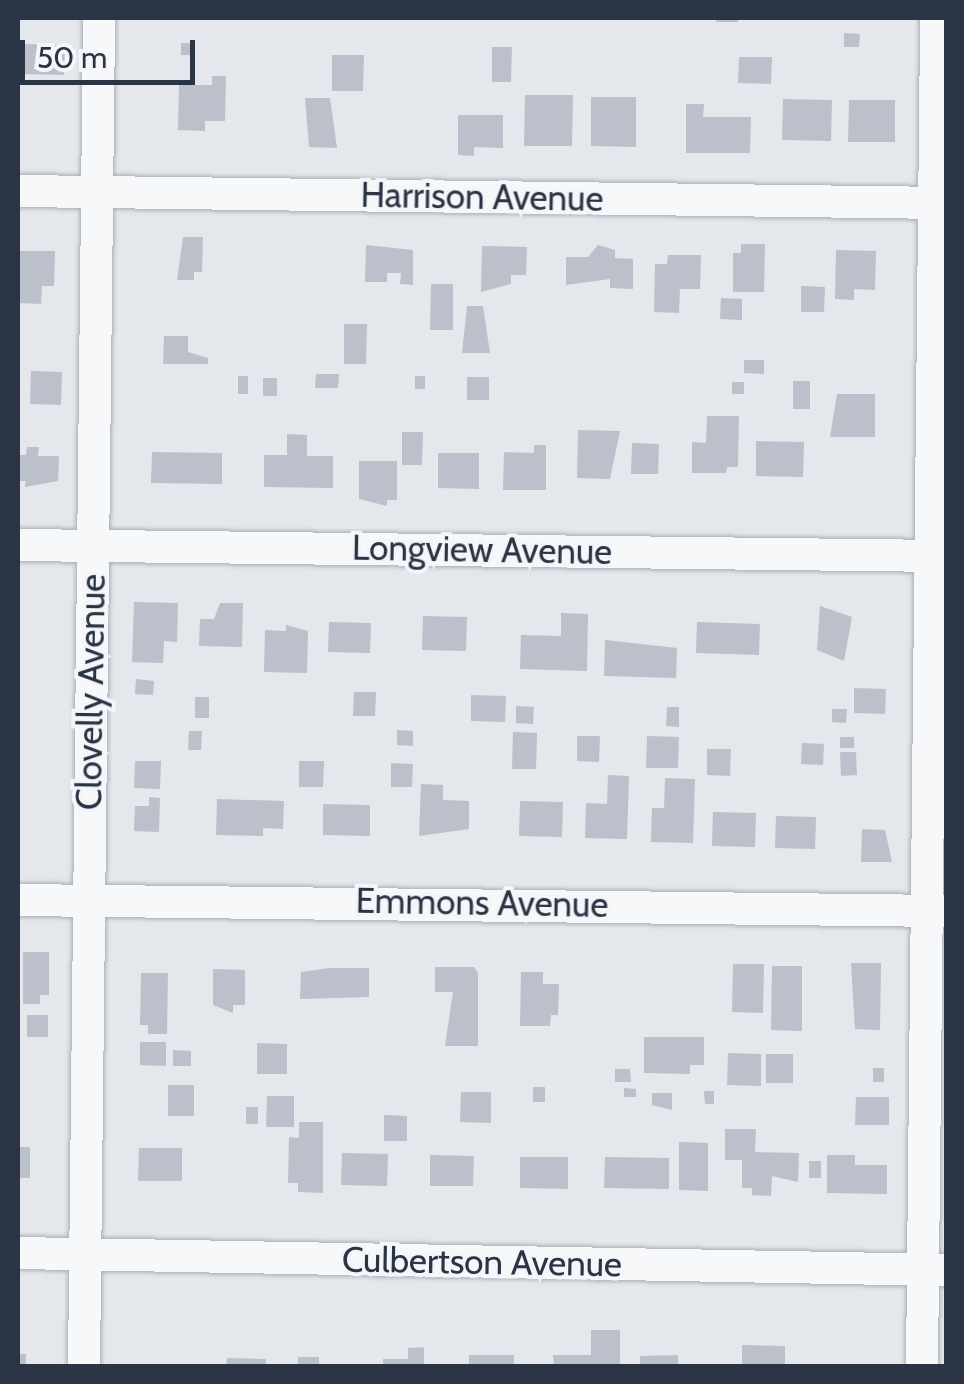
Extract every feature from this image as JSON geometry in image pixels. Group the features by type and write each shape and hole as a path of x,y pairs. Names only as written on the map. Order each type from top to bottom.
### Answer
{"street":[{"name":"Clovelly Avenue","path":"84,1366 100,18"},
{"path":"922,1366 935,1270 940,203 936,18"},
{"name":"Harrison Avenue","path":"18,192 940,203"},
{"name":"Longview Avenue","path":"18,545 939,555"},
{"name":"Emmons Avenue","path":"18,900 936,911"},
{"name":"Culbertson Avenue","path":"18,1253 935,1270"}],"building":[{"path":"716,18 738,18 738,22 716,22"},
{"path":"844,33 860,34 859,47 844,47"},
{"path":"181,43 192,43 192,55 181,55"},
{"path":"22,44 65,45 64,75 21,74"},
{"path":"492,47 512,47 511,82 492,82"},
{"path":"332,55 364,55 363,91 332,91"},
{"path":"739,57 772,57 771,84 738,83"},
{"path":"212,76 226,76 225,121 205,121 205,131 178,130 179,85 212,85"},
{"path":"525,95 573,95 572,146 524,146"},
{"path":"591,97 636,97 636,147 591,146"},
{"path":"305,98 330,98 337,148 309,147"},
{"path":"783,99 832,100 831,141 782,140"},
{"path":"849,100 895,100 895,142 848,142"},
{"path":"686,104 704,104 703,117 751,117 750,153 686,153"},
{"path":"458,115 503,115 503,148 474,147 474,156 458,155"},
{"path":"183,237 203,237 202,272 194,272 194,280 177,280"},
{"path":"741,244 765,244 764,292 733,292 733,253 741,253"},
{"path":"366,245 413,250 413,285 400,284 401,273 387,273 387,282 365,282"},
{"path":"598,245 615,250 615,258 633,259 633,289 610,288 610,279 566,285 566,257 588,257"},
{"path":"482,246 527,247 526,275 511,275 511,284 481,292"},
{"path":"836,250 876,251 875,290 854,289 854,300 835,299"},
{"path":"18,251 55,251 54,286 42,286 41,304 19,303"},
{"path":"668,255 701,255 700,289 680,289 679,313 654,312 655,264 667,264"},
{"path":"431,284 453,284 453,330 430,330"},
{"path":"801,286 825,287 824,312 801,312"},
{"path":"721,298 742,299 742,320 720,319"},
{"path":"467,306 483,306 490,353 462,353"},
{"path":"344,324 367,324 366,364 344,364"},
{"path":"164,336 188,336 188,352 208,358 208,364 163,364"},
{"path":"744,360 764,360 764,374 744,373"},
{"path":"31,371 62,372 61,405 30,404"},
{"path":"316,374 339,374 338,388 315,388"},
{"path":"238,376 248,376 248,394 238,394"},
{"path":"415,376 425,376 425,389 415,389"},
{"path":"467,377 489,377 489,400 467,400"},
{"path":"263,378 277,378 277,396 263,396"},
{"path":"793,381 810,381 810,409 793,409"},
{"path":"732,382 744,382 744,394 732,394"},
{"path":"837,394 875,394 875,437 830,437"},
{"path":"707,416 739,416 738,467 727,467 726,473 692,473 692,442 706,443"},
{"path":"578,430 620,431 610,479 577,478"},
{"path":"402,432 423,432 422,465 402,465"},
{"path":"287,434 307,435 307,456 333,456 333,488 264,487 264,455 287,455"},
{"path":"756,441 804,442 803,477 756,476"},
{"path":"632,443 659,444 658,474 631,474"},
{"path":"534,445 546,445 546,490 503,490 504,452 534,453"},
{"path":"27,447 39,447 38,456 59,456 58,481 25,487 26,481 18,481 19,455 26,455"},
{"path":"152,452 222,453 222,484 151,483"},
{"path":"438,453 479,453 479,489 438,488"},
{"path":"359,461 397,461 397,500 387,500 387,506 359,499"},
{"path":"134,602 178,603 177,642 164,641 163,663 132,662"},
{"path":"220,603 243,603 242,647 199,646 200,619 214,619"},
{"path":"820,606 852,617 844,661 817,650"},
{"path":"561,613 588,614 587,671 520,669 521,635 561,636"},
{"path":"423,616 467,617 466,651 422,650"},
{"path":"329,622 371,623 370,653 328,652"},
{"path":"697,622 760,624 759,655 696,653"},
{"path":"286,625 308,631 307,673 264,672 265,630 286,631"},
{"path":"605,640 677,648 676,678 604,676"},
{"path":"136,679 154,681 153,695 135,694"},
{"path":"854,688 886,689 885,714 854,713"},
{"path":"354,692 376,692 375,716 353,716"},
{"path":"471,695 506,696 505,722 471,721"},
{"path":"195,697 209,697 209,718 195,718"},
{"path":"516,706 534,707 533,724 516,723"},
{"path":"667,707 679,707 679,727 666,726"},
{"path":"832,709 847,709 846,723 832,722"},
{"path":"397,730 413,731 413,746 397,745"},
{"path":"189,731 202,731 201,750 188,750"},
{"path":"513,732 537,733 536,769 512,769"},
{"path":"577,736 600,736 599,762 577,761"},
{"path":"647,736 679,737 678,768 646,768"},
{"path":"840,737 854,737 854,748 840,748"},
{"path":"802,743 824,744 823,765 801,764"},
{"path":"707,749 731,749 730,776 707,775"},
{"path":"840,752 856,752 857,775 841,776"},
{"path":"135,761 161,761 160,789 134,788"},
{"path":"299,761 324,761 323,787 299,787"},
{"path":"391,763 413,764 412,787 391,787"},
{"path":"608,775 629,776 627,839 585,838 586,803 607,804"},
{"path":"665,778 695,779 693,843 651,842 652,808 664,808"},
{"path":"421,784 443,785 443,800 469,801 469,829 419,836"},
{"path":"149,797 160,798 159,832 134,831 135,806 149,806"},
{"path":"217,799 284,801 283,829 263,828 263,836 216,835"},
{"path":"520,801 563,802 562,837 519,836"},
{"path":"323,804 370,805 370,836 323,835"},
{"path":"713,812 756,813 755,847 712,846"},
{"path":"776,816 816,817 815,849 775,848"},
{"path":"862,829 885,830 892,862 861,862"},
{"path":"23,952 49,952 49,995 40,995 40,1004 23,1004"},
{"path":"851,963 881,963 880,1030 855,1029"},
{"path":"733,964 764,964 763,1013 732,1012"},
{"path":"772,966 802,966 802,1031 771,1030"},
{"path":"435,967 474,967 478,973 478,1046 445,1046 453,992 435,992"},
{"path":"369,968 369,997 300,999 301,972"},
{"path":"213,969 245,970 245,1005 233,1005 233,1013 213,1005"},
{"path":"521,972 543,972 543,984 559,984 558,1015 551,1015 550,1026 520,1026"},
{"path":"141,973 168,973 167,1034 148,1034 148,1025 140,1025"},
{"path":"27,1015 48,1015 48,1037 27,1037"},
{"path":"644,1037 704,1037 704,1065 690,1065 690,1074 644,1073"},
{"path":"140,1042 166,1042 166,1066 140,1065"},
{"path":"257,1043 287,1044 287,1074 257,1074"},
{"path":"173,1050 191,1051 191,1066 173,1066"},
{"path":"728,1053 761,1054 761,1086 727,1085"},
{"path":"766,1054 793,1054 793,1083 766,1083"},
{"path":"873,1068 884,1068 884,1082 873,1082"},
{"path":"615,1069 630,1069 631,1082 615,1082"},
{"path":"168,1085 194,1085 194,1116 168,1116"},
{"path":"533,1087 545,1087 545,1102 533,1102"},
{"path":"624,1088 636,1089 636,1097 624,1097"},
{"path":"704,1091 714,1091 714,1104 705,1104"},
{"path":"461,1092 491,1092 491,1123 460,1122"},
{"path":"652,1093 672,1093 672,1110 652,1105"},
{"path":"267,1096 294,1096 294,1127 266,1127"},
{"path":"856,1097 889,1097 889,1125 855,1125"},
{"path":"246,1107 258,1107 258,1124 246,1124"},
{"path":"384,1115 407,1116 407,1141 384,1141"},
{"path":"299,1122 323,1122 323,1193 298,1192 298,1183 288,1183 289,1137 299,1138"},
{"path":"725,1129 756,1129 755,1152 799,1153 798,1182 772,1176 771,1196 752,1195 752,1188 742,1188 742,1160 725,1160"},
{"path":"679,1142 708,1143 708,1191 679,1190"},
{"path":"18,1147 30,1147 30,1178 18,1178"},
{"path":"139,1148 182,1148 182,1181 138,1181"},
{"path":"342,1153 388,1154 387,1186 341,1185"},
{"path":"430,1155 474,1156 473,1186 430,1186"},
{"path":"827,1155 855,1155 855,1165 887,1165 887,1194 827,1193"},
{"path":"520,1157 568,1157 568,1189 520,1188"},
{"path":"605,1157 669,1158 669,1189 604,1188"},
{"path":"809,1161 821,1161 821,1178 809,1178"},
{"path":"591,1330 620,1330 620,1366 554,1366 553,1355 591,1355"},
{"path":"742,1345 785,1346 785,1366 742,1366"},
{"path":"424,1347 424,1366 383,1366 383,1359 408,1359 408,1348"},
{"path":"18,1354 26,1354 26,1366 18,1366"},
{"path":"469,1355 514,1355 514,1366 469,1366"},
{"path":"678,1355 678,1366 640,1366 640,1356"},
{"path":"298,1357 319,1357 319,1366 298,1366"},
{"path":"227,1358 266,1359 266,1366 226,1366"}]}
